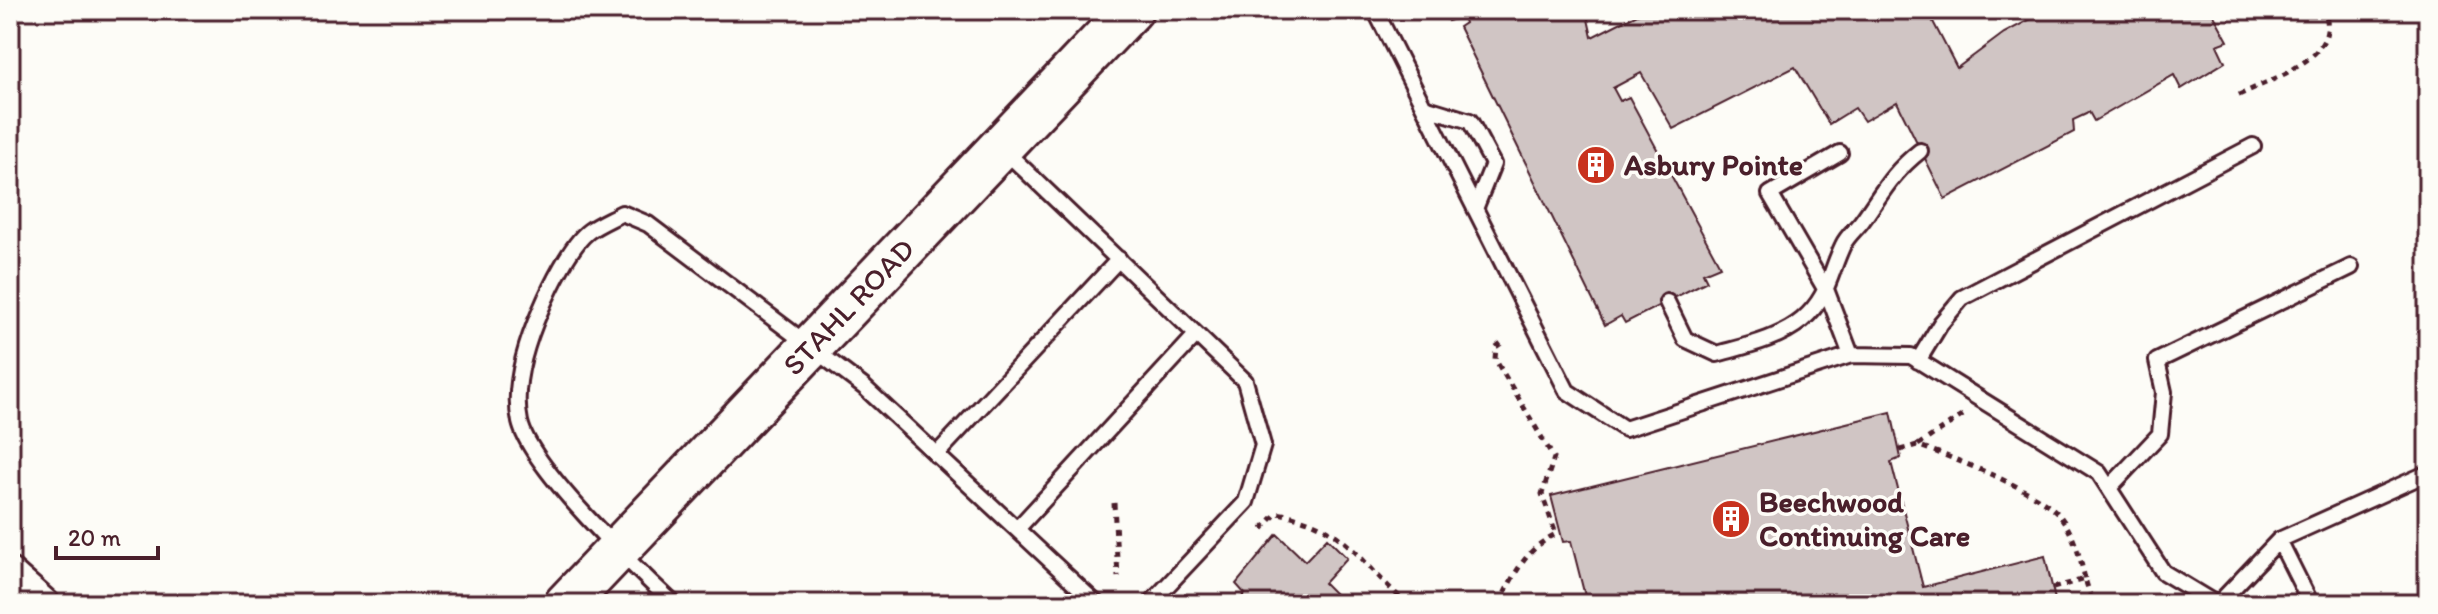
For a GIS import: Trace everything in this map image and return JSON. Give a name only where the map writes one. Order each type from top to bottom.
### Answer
[{"type":"street","name":"STAHL ROAD","points":[[566,604],[1131,10]]},
{"type":"street","points":[[10,573],[45,604]]},
{"type":"lane","points":[[1375,10],[1567,391],[1625,429],[1851,355],[1911,356],[2099,473],[2163,572],[2217,604],[2279,540],[2428,473]]},
{"type":"lane","points":[[1424,107],[1470,121],[1493,164],[1475,209]]},
{"type":"lane","points":[[1918,361],[1941,323],[1962,298],[2253,146]]},
{"type":"lane","points":[[1001,147],[1245,381],[1263,445],[1246,502],[1150,604]]},
{"type":"lane","points":[[1667,302],[1685,339],[1717,354],[1763,341],[1801,320],[1827,292],[1843,244],[1895,171],[1920,151]]},
{"type":"lane","points":[[1840,153],[1770,194],[1827,292],[1851,355]]},
{"type":"lane","points":[[674,604],[617,550],[539,459],[520,423],[519,382],[534,324],[551,286],[586,233],[622,213],[648,224],[864,387],[1097,604]]},
{"type":"lane","points":[[936,455],[1119,259]]},
{"type":"lane","points":[[2109,488],[2160,434],[2164,392],[2157,361],[2351,267]]},
{"type":"lane","points":[[1017,529],[1196,335]]},
{"type":"lane","points":[[2279,540],[2311,604]]},
{"type":"path","points":[[2239,95],[2298,66],[2315,53],[2327,37],[2330,23],[2324,10]]},
{"type":"path","points":[[1499,604],[1522,560],[1539,542],[1556,534],[1542,494],[1554,458],[1495,359],[1496,347],[1505,340]]},
{"type":"path","points":[[1900,450],[1917,445],[1964,414]]},
{"type":"path","points":[[1917,445],[2032,495],[2059,514],[2079,552],[2093,604]]},
{"type":"path","points":[[1114,503],[1118,577]]},
{"type":"path","points":[[1262,529],[1277,513],[1308,518],[1339,536],[1405,603]]},
{"type":"path","points":[[2053,588],[2085,579]]},
{"type":"building","name":"Asbury Pointe","points":[[1443,10],[1586,10],[1592,37],[1645,10],[1927,10],[1957,68],[2004,33],[2048,10],[2211,10],[2228,41],[2217,45],[2225,62],[2181,89],[2174,75],[2094,121],[2089,112],[2073,120],[2074,132],[1945,199],[1897,102],[1864,121],[1855,108],[1829,124],[1795,67],[1673,129],[1641,73],[1613,88],[1620,101],[1629,97],[1720,266],[1703,273],[1707,281],[1625,323],[1621,316],[1605,325],[1459,27],[1465,23],[1463,17],[1448,21]]},
{"type":"building","name":"Beechwood Continuing Care","points":[[1891,412],[1901,458],[1891,462],[1923,587],[2045,556],[2056,604],[1587,604],[1571,541],[1563,542],[1551,496]]},
{"type":"building","points":[[1277,534],[1305,561],[1327,538],[1347,558],[1324,583],[1340,599],[1336,604],[1234,604],[1245,594],[1236,584]]},
{"type":"building","points":[[1031,593],[1042,604],[1020,604]]},
{"type":"place","name":"Asbury Pointe","points":[[1596,165]]},
{"type":"place","name":"Beechwood Continuing Care","points":[[1731,519]]}]
